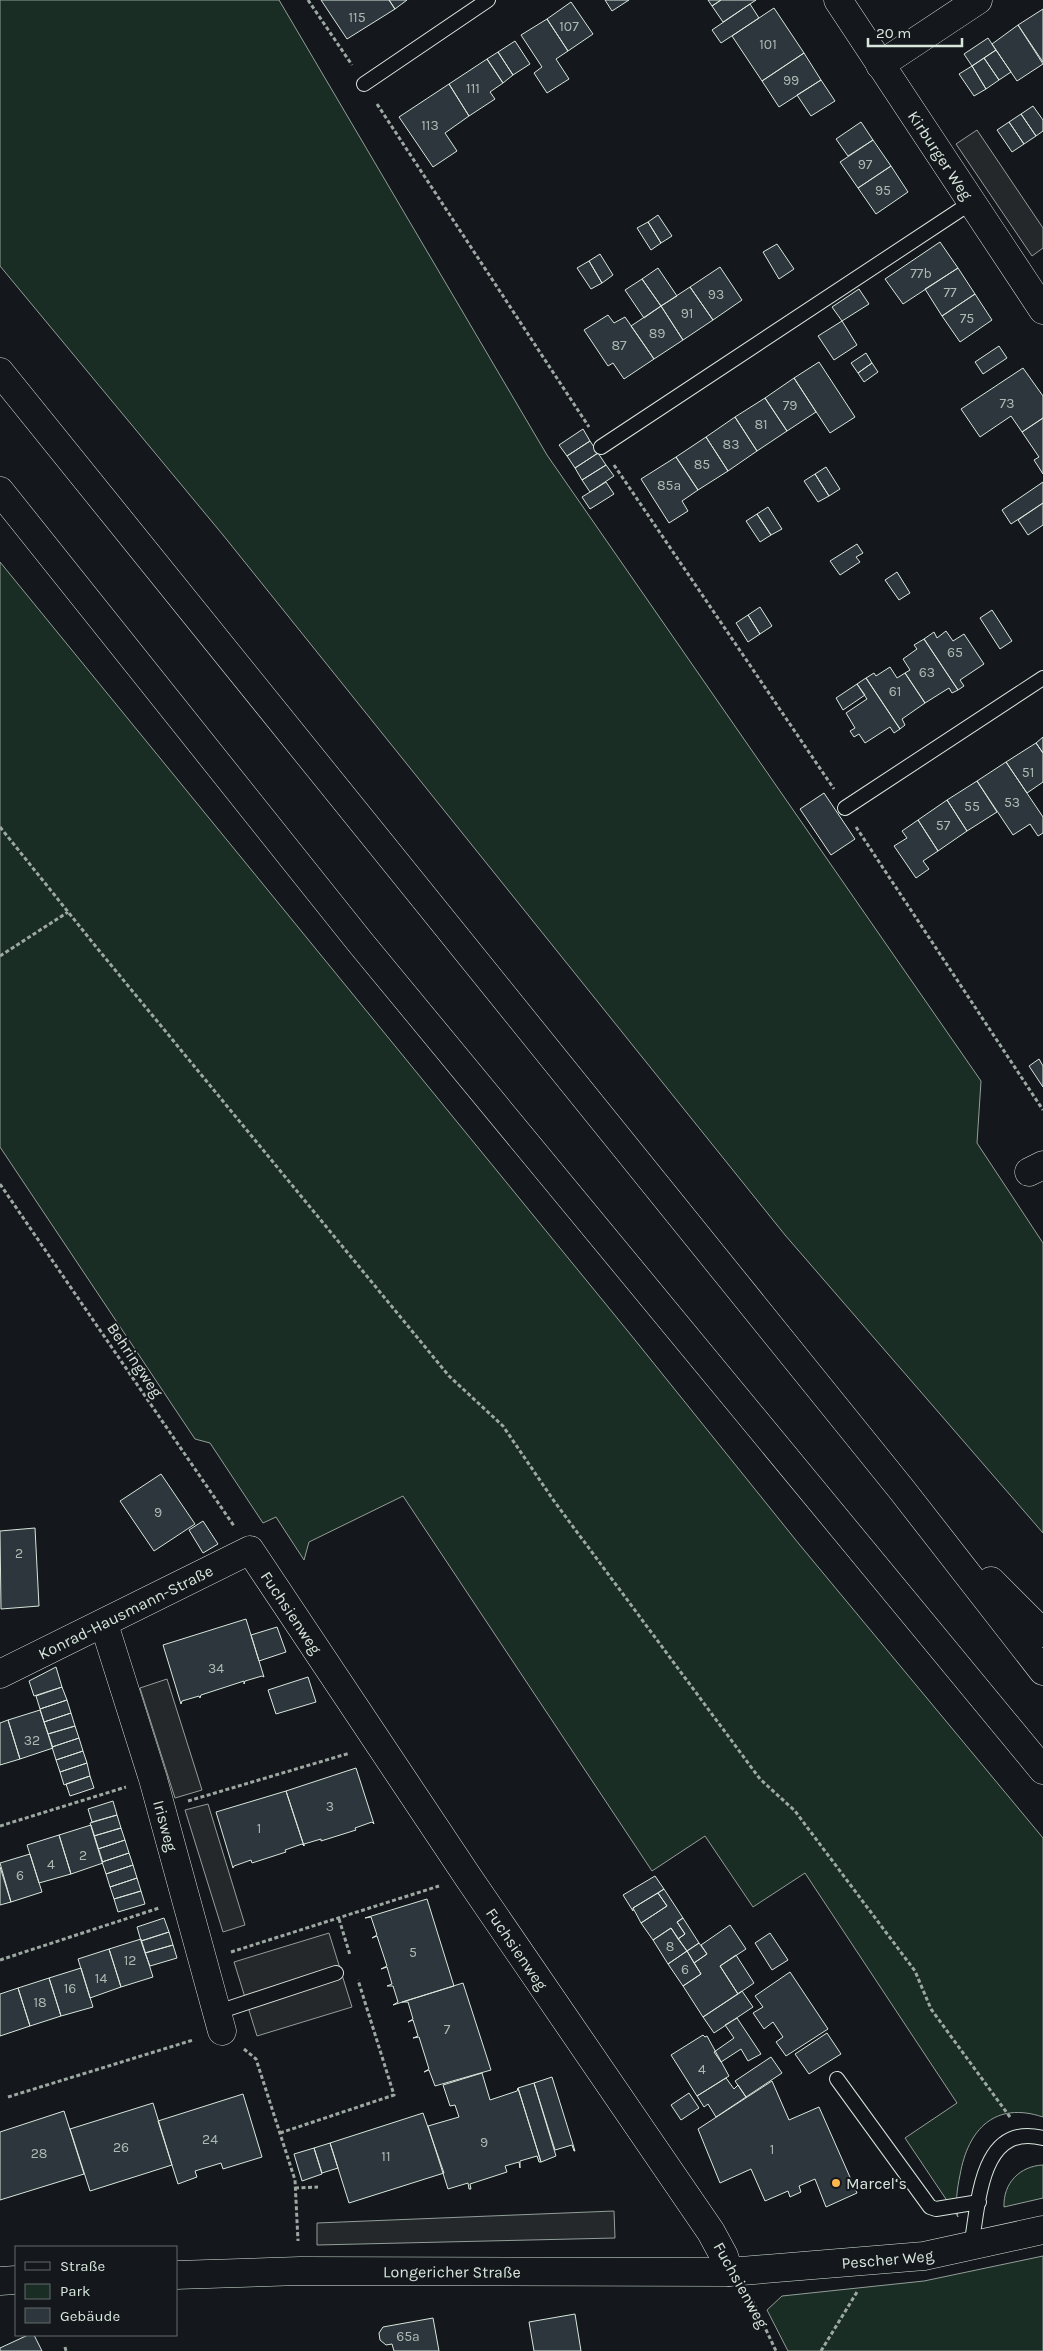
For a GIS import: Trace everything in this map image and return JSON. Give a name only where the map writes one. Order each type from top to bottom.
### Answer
[{"type":"main road","name":"Kirburger Weg","points":[[838,0],[1043,310]]},
{"type":"main road","points":[[880,64],[978,0]]},
{"type":"main road","points":[[0,372],[902,1490],[1043,1671]]},
{"type":"main road","points":[[0,491],[360,942],[1043,1770]]},
{"type":"main road","points":[[902,1490],[1043,1633]]},
{"type":"main road","name":"Konrad-Hausmann-Straße","points":[[0,1674],[250,1550]]},
{"type":"main road","name":"Fuchsienweg","points":[[250,1550],[468,1877],[711,2232],[724,2256],[729,2272]]},
{"type":"main road","name":"Irisweg","points":[[104,1624],[153,1778],[220,2021]]},
{"type":"main road","name":"Pescher Weg","points":[[729,2272],[924,2256],[1043,2230]]},
{"type":"main road","name":"Longericher Straße","points":[[178,2275],[300,2271],[729,2272]]},
{"type":"main road","points":[[0,2281],[15,2280]]},
{"type":"lane","points":[[364,84],[488,0]]},
{"type":"lane","points":[[601,447],[972,202]]},
{"type":"lane","points":[[845,808],[1043,678]]},
{"type":"lane","points":[[220,2021],[336,1973]]},
{"type":"lane","points":[[837,2079],[930,2206],[936,2209],[979,2202]]},
{"type":"lane","points":[[971,2246],[985,2174],[994,2152],[1006,2141],[1024,2136],[1043,2138]]},
{"type":"path","points":[[308,0],[601,447],[824,774],[1043,1110]]},
{"type":"path","points":[[0,827],[449,1376],[503,1426],[554,1501],[760,1779],[796,1811],[915,1971],[931,2009],[1024,2136]]},
{"type":"path","points":[[0,956],[68,912]]},
{"type":"path","name":"Behringweg","points":[[0,1184],[250,1550]]},
{"type":"path","points":[[162,1809],[380,1744]]},
{"type":"path","points":[[0,1826],[153,1778]]},
{"type":"path","points":[[204,1961],[339,1920],[468,1877]]},
{"type":"path","points":[[0,1960],[187,1899]]},
{"type":"path","points":[[339,1920],[351,1957]]},
{"type":"path","points":[[280,2133],[394,2095],[357,1975]]},
{"type":"path","points":[[8,2097],[220,2021],[256,2059],[280,2133],[295,2180],[300,2271]]},
{"type":"path","points":[[295,2188],[318,2187]]},
{"type":"path","points":[[821,2351],[876,2260]]},
{"type":"path","name":"Fuchsienweg","points":[[729,2272],[748,2292],[776,2351]]},
{"type":"green space","points":[[0,0],[279,0],[547,455],[981,1081],[977,1143],[1043,1243],[1043,1533],[785,1235],[223,535],[0,266]]},
{"type":"green space","points":[[0,562],[631,1335],[799,1544],[1043,1838],[1043,2117],[1026,2113],[1011,2113],[998,2116],[986,2123],[977,2132],[964,2159],[960,2175],[957,2196],[958,2217],[905,2138],[957,2103],[805,1873],[753,1907],[705,1836],[652,1871],[403,1496],[309,1542],[304,1560],[276,1517],[263,1523],[210,1443],[195,1439],[0,1147]]},
{"type":"green space","points":[[1043,2165],[1043,2198],[1004,2207],[1006,2190],[1014,2177],[1027,2169]]},
{"type":"green space","points":[[1043,2256],[1043,2351],[788,2351],[767,2310],[782,2296],[924,2281]]},
{"type":"shaded area","points":[[977,130],[1043,228],[1043,248],[1032,256],[956,144]]},
{"type":"shaded area","points":[[167,1679],[202,1790],[175,1798],[140,1688]]},
{"type":"shaded area","points":[[208,1804],[245,1925],[223,1932],[185,1810]]},
{"type":"shaded area","points":[[329,1933],[352,2007],[257,2036],[234,1962]]},
{"type":"shaded area","points":[[614,2211],[615,2238],[317,2245],[317,2223]]},
{"type":"building","points":[[321,0],[389,0],[395,9],[347,39]]},
{"type":"building","points":[[389,0],[407,0],[395,9]]},
{"type":"building","points":[[605,0],[629,0],[612,11]]},
{"type":"building","points":[[708,0],[721,0],[712,6]]},
{"type":"building","points":[[721,0],[756,0],[723,22],[712,6]]},
{"type":"building","points":[[571,2],[593,34],[568,51],[547,19]]},
{"type":"building","points":[[750,4],[759,18],[721,43],[712,30]]},
{"type":"building","points":[[774,8],[804,53],[762,81],[732,36]]},
{"type":"building","points":[[1043,9],[1043,62],[1018,25]]},
{"type":"building","points":[[547,19],[568,51],[556,59],[569,79],[547,93],[534,73],[542,67],[521,35]]},
{"type":"building","points":[[1018,25],[1043,64],[1017,81],[992,44]]},
{"type":"building","points":[[988,38],[996,50],[972,66],[964,54]]},
{"type":"building","points":[[515,41],[530,64],[513,75],[498,52]]},
{"type":"building","points":[[996,50],[1011,72],[999,80],[984,58]]},
{"type":"building","points":[[498,52],[513,75],[503,83],[487,59]]},
{"type":"building","points":[[804,53],[821,80],[779,107],[762,81]]},
{"type":"building","points":[[984,58],[999,80],[986,89],[972,66]]},
{"type":"building","points":[[487,59],[503,83],[490,92],[495,99],[469,116],[449,84]]},
{"type":"building","points":[[972,66],[986,89],[974,96],[959,74]]},
{"type":"building","points":[[821,80],[835,101],[811,116],[797,95]]},
{"type":"building","points":[[449,84],[469,116],[445,133],[457,151],[433,167],[399,117]]},
{"type":"building","points":[[1033,106],[1043,120],[1043,131],[1036,136],[1021,114]]},
{"type":"building","points":[[1021,114],[1036,136],[1024,144],[1009,122]]},
{"type":"building","points":[[861,122],[873,140],[848,156],[836,139]]},
{"type":"building","points":[[1009,122],[1024,144],[1012,152],[997,130]]},
{"type":"building","points":[[873,140],[891,166],[858,188],[840,162]]},
{"type":"building","points":[[891,166],[908,192],[876,214],[858,188]]},
{"type":"building","points":[[658,215],[672,236],[661,243],[648,222]]},
{"type":"building","points":[[648,222],[661,243],[651,250],[637,228]]},
{"type":"building","points":[[940,242],[958,268],[903,304],[885,279]]},
{"type":"building","points":[[777,244],[794,269],[779,279],[763,252]]},
{"type":"building","points":[[600,254],[613,275],[602,283],[589,261]]},
{"type":"building","points":[[589,261],[602,283],[591,289],[577,268]]},
{"type":"building","points":[[720,267],[742,300],[713,320],[690,287]]},
{"type":"building","points":[[658,268],[677,296],[661,306],[642,279]]},
{"type":"building","points":[[958,268],[975,294],[942,316],[925,289]]},
{"type":"building","points":[[642,279],[661,306],[644,318],[625,290]]},
{"type":"building","points":[[690,287],[713,320],[683,340],[661,306]]},
{"type":"building","points":[[859,289],[869,304],[842,321],[832,307]]},
{"type":"building","points":[[975,294],[992,320],[960,342],[942,316]]},
{"type":"building","points":[[661,306],[683,340],[654,359],[631,326]]},
{"type":"building","points":[[608,315],[614,323],[625,317],[654,359],[624,379],[613,363],[608,366],[584,330]]},
{"type":"building","points":[[842,321],[857,345],[834,360],[818,336]]},
{"type":"building","points":[[999,346],[1007,358],[983,374],[975,362]]},
{"type":"building","points":[[866,353],[872,363],[858,373],[851,363]]},
{"type":"building","points":[[819,362],[855,417],[830,433],[794,378]]},
{"type":"building","points":[[872,363],[878,372],[864,382],[858,373]]},
{"type":"building","points":[[1023,368],[1043,396],[1043,418],[1022,432],[1011,416],[980,437],[961,409]]},
{"type":"building","points":[[794,378],[816,412],[787,431],[765,398]]},
{"type":"building","points":[[765,398],[787,431],[757,451],[735,417]]},
{"type":"building","points":[[735,417],[757,451],[728,471],[706,437]]},
{"type":"building","points":[[1043,418],[1043,474],[1034,460],[1039,457],[1022,432]]},
{"type":"building","points":[[583,429],[590,441],[567,456],[559,445]]},
{"type":"building","points":[[706,437],[728,471],[698,490],[676,457]]},
{"type":"building","points":[[590,441],[598,453],[575,468],[567,456]]},
{"type":"building","points":[[598,453],[606,465],[582,480],[575,468]]},
{"type":"building","points":[[676,457],[698,490],[682,501],[688,511],[669,523],[641,479]]},
{"type":"building","points":[[606,465],[614,476],[590,492],[582,480]]},
{"type":"building","points":[[826,467],[840,489],[829,496],[815,474]]},
{"type":"building","points":[[815,474],[829,496],[818,502],[804,481]]},
{"type":"building","points":[[606,482],[614,494],[590,509],[582,497]]},
{"type":"building","points":[[1043,482],[1043,503],[1011,524],[1002,510]]},
{"type":"building","points":[[1043,503],[1043,525],[1028,535],[1018,520]]},
{"type":"building","points":[[768,507],[782,529],[771,535],[757,514]]},
{"type":"building","points":[[757,514],[771,535],[760,542],[746,521]]},
{"type":"building","points":[[857,544],[863,553],[856,557],[860,562],[840,575],[830,561]]},
{"type":"building","points":[[897,572],[910,593],[899,600],[885,580]]},
{"type":"building","points":[[760,607],[772,626],[760,634],[748,615]]},
{"type":"building","points":[[992,610],[1012,641],[1000,649],[980,618]]},
{"type":"building","points":[[748,615],[760,634],[748,642],[736,623]]},
{"type":"building","points":[[946,631],[953,641],[964,634],[984,664],[960,680],[964,686],[958,690],[924,639],[934,632],[937,638]]},
{"type":"building","points":[[924,639],[958,690],[952,693],[949,688],[925,703],[905,673],[910,670],[903,659],[917,649],[914,645]]},
{"type":"building","points":[[890,667],[897,678],[905,673],[925,703],[902,719],[905,725],[900,729],[866,678],[874,673],[876,676]]},
{"type":"building","points":[[866,678],[900,729],[894,733],[890,727],[865,743],[859,734],[854,737],[850,731],[855,728],[846,713],[867,699],[857,684]]},
{"type":"building","points":[[857,684],[865,695],[843,710],[836,698]]},
{"type":"building","points":[[1043,737],[1043,753],[1036,743]]},
{"type":"building","points":[[1036,743],[1043,753],[1043,782],[1027,793],[1006,762]]},
{"type":"building","points":[[1006,762],[1043,817],[1043,833],[1038,836],[1030,824],[1013,835],[977,781]]},
{"type":"building","points":[[977,781],[997,812],[967,831],[947,800]]},
{"type":"building","points":[[824,793],[855,839],[831,855],[800,809]]},
{"type":"building","points":[[947,800],[967,831],[938,851],[918,820]]},
{"type":"building","points":[[918,820],[938,851],[923,861],[929,869],[916,878],[894,846],[907,838],[902,831]]},
{"type":"building","points":[[1039,1059],[1043,1066],[1043,1087],[1029,1066]]},
{"type":"building","points":[[161,1474],[195,1524],[154,1551],[120,1501]]},
{"type":"building","points":[[203,1521],[218,1544],[203,1553],[189,1530]]},
{"type":"building","points":[[35,1528],[39,1606],[1,1609],[0,1531]]},
{"type":"building","points":[[246,1619],[264,1677],[245,1681],[244,1684],[244,1681],[201,1695],[200,1698],[199,1696],[182,1701],[181,1704],[163,1645]]},
{"type":"building","points":[[277,1627],[286,1652],[259,1661],[251,1635]]},
{"type":"building","points":[[56,1667],[62,1687],[34,1696],[29,1681]]},
{"type":"building","points":[[308,1677],[316,1702],[276,1714],[268,1690]]},
{"type":"building","points":[[62,1687],[67,1700],[40,1709],[36,1696]]},
{"type":"building","points":[[67,1700],[71,1713],[44,1722],[40,1709]]},
{"type":"building","points":[[40,1710],[53,1748],[20,1759],[8,1720]]},
{"type":"building","points":[[71,1713],[75,1726],[48,1734],[44,1722]]},
{"type":"building","points":[[8,1720],[20,1759],[0,1765],[0,1723]]},
{"type":"building","points":[[75,1726],[79,1738],[52,1747],[48,1734]]},
{"type":"building","points":[[79,1738],[83,1751],[56,1760],[52,1747]]},
{"type":"building","points":[[83,1751],[87,1763],[60,1772],[56,1760]]},
{"type":"building","points":[[87,1763],[90,1776],[64,1785],[60,1772]]},
{"type":"building","points":[[356,1768],[374,1824],[372,1822],[355,1828],[356,1830],[321,1841],[321,1839],[304,1844],[304,1846],[286,1791]]},
{"type":"building","points":[[90,1776],[94,1788],[70,1796],[66,1784]]},
{"type":"building","points":[[286,1791],[304,1846],[302,1844],[285,1850],[286,1852],[252,1863],[251,1860],[233,1868],[216,1812]]},
{"type":"building","points":[[113,1801],[117,1815],[92,1822],[88,1809]]},
{"type":"building","points":[[117,1815],[121,1828],[94,1836],[90,1823]]},
{"type":"building","points":[[91,1825],[103,1863],[71,1874],[59,1835]]},
{"type":"building","points":[[121,1828],[125,1840],[98,1849],[94,1836]]},
{"type":"building","points":[[59,1835],[71,1874],[39,1883],[27,1845]]},
{"type":"building","points":[[125,1840],[129,1853],[102,1862],[98,1849]]},
{"type":"building","points":[[129,1853],[133,1865],[106,1874],[102,1862]]},
{"type":"building","points":[[30,1854],[42,1892],[11,1902],[0,1863]]},
{"type":"building","points":[[133,1865],[137,1878],[110,1887],[106,1874]]},
{"type":"building","points":[[0,1867],[11,1902],[0,1905]]},
{"type":"building","points":[[655,1876],[664,1889],[633,1908],[633,1911],[623,1895]]},
{"type":"building","points":[[137,1878],[141,1891],[114,1899],[110,1887]]},
{"type":"building","points":[[664,1889],[683,1918],[677,1922],[685,1934],[678,1939],[671,1928],[653,1940],[641,1923],[667,1906],[658,1893]]},
{"type":"building","points":[[141,1891],[145,1904],[118,1912],[114,1899]]},
{"type":"building","points":[[658,1893],[667,1906],[641,1923],[633,1908]]},
{"type":"building","points":[[427,1899],[454,1986],[393,2005],[398,2002],[393,1986],[387,1986],[392,1984],[387,1967],[381,1969],[387,1966],[377,1936],[372,1938],[377,1935],[371,1917],[365,1918]]},
{"type":"building","points":[[164,1918],[169,1932],[141,1941],[137,1927]]},
{"type":"building","points":[[683,1918],[699,1943],[687,1951],[678,1939],[685,1934],[677,1922]]},
{"type":"building","points":[[730,1925],[746,1949],[720,1966],[738,1994],[703,2017],[683,1986],[701,1974],[694,1963],[707,1954],[701,1945]]},
{"type":"building","points":[[671,1928],[687,1951],[668,1964],[653,1940]]},
{"type":"building","points":[[169,1932],[173,1945],[145,1953],[141,1941]]},
{"type":"building","points":[[770,1933],[788,1960],[772,1970],[755,1943]]},
{"type":"building","points":[[141,1939],[153,1977],[121,1987],[109,1949]]},
{"type":"building","points":[[699,1943],[707,1954],[694,1963],[687,1951]]},
{"type":"building","points":[[173,1945],[177,1958],[150,1966],[145,1953]]},
{"type":"building","points":[[109,1949],[121,1987],[90,1998],[78,1959]]},
{"type":"building","points":[[687,1951],[701,1974],[683,1986],[668,1964]]},
{"type":"building","points":[[736,1955],[754,1983],[738,1994],[720,1966]]},
{"type":"building","points":[[81,1968],[93,2007],[61,2016],[49,1978]]},
{"type":"building","points":[[790,1972],[828,2029],[786,2056],[776,2042],[783,2037],[773,2022],[764,2029],[753,2013],[763,2007],[755,1996]]},
{"type":"building","points":[[49,1978],[61,2016],[30,2026],[18,1988]]},
{"type":"building","points":[[463,1983],[491,2070],[435,2086],[429,2070],[424,2072],[429,2069],[419,2037],[413,2038],[418,2036],[413,2020],[408,2022],[413,2019],[408,2002],[402,2002]]},
{"type":"building","points":[[18,1988],[30,2026],[0,2036],[0,1994]]},
{"type":"building","points":[[742,1991],[753,2007],[714,2033],[703,2017]]},
{"type":"building","points":[[737,2018],[761,2054],[748,2061],[741,2049],[721,2062],[714,2052],[734,2038],[725,2025]]},
{"type":"building","points":[[827,2033],[841,2054],[809,2074],[795,2054]]},
{"type":"building","points":[[703,2035],[707,2036],[729,2076],[697,2096],[671,2055]]},
{"type":"building","points":[[771,2057],[782,2073],[746,2097],[735,2081]]},
{"type":"building","points":[[482,2073],[490,2100],[517,2091],[518,2088],[541,2162],[539,2162],[537,2156],[520,2161],[520,2168],[519,2162],[505,2166],[507,2172],[470,2184],[471,2189],[469,2189],[468,2183],[448,2189],[428,2126],[459,2117],[455,2105],[450,2106],[443,2085]]},
{"type":"building","points":[[552,2077],[575,2151],[572,2145],[555,2150],[534,2083]]},
{"type":"building","points":[[726,2078],[734,2089],[738,2085],[746,2097],[716,2117],[708,2104],[704,2107],[697,2096]]},
{"type":"building","points":[[772,2081],[789,2120],[819,2107],[857,2193],[826,2207],[815,2179],[799,2186],[801,2192],[790,2197],[788,2191],[765,2201],[751,2169],[720,2183],[698,2129]]},
{"type":"building","points":[[534,2083],[556,2156],[541,2162],[518,2088]]},
{"type":"building","points":[[689,2093],[699,2108],[681,2120],[671,2105]]},
{"type":"building","points":[[243,2094],[262,2157],[223,2169],[221,2163],[195,2171],[197,2177],[178,2184],[158,2121]]},
{"type":"building","points":[[153,2103],[172,2165],[90,2191],[70,2129]]},
{"type":"building","points":[[64,2111],[84,2174],[0,2200],[0,2132]]},
{"type":"building","points":[[423,2113],[444,2173],[349,2203],[330,2143]]},
{"type":"building","points":[[330,2143],[338,2168],[322,2173],[314,2148]]},
{"type":"building","points":[[314,2148],[322,2174],[302,2181],[294,2154]]},
{"type":"building","points":[[575,2314],[581,2351],[534,2351],[529,2322]]},
{"type":"building","points":[[433,2318],[439,2351],[394,2351],[392,2344],[386,2345],[380,2340],[379,2333],[383,2327]]},
{"type":"building","points":[[26,2336],[34,2336],[42,2351],[0,2351],[0,2348]]},
{"type":"place","name":"Marcel‘s","points":[[836,2183]]}]
